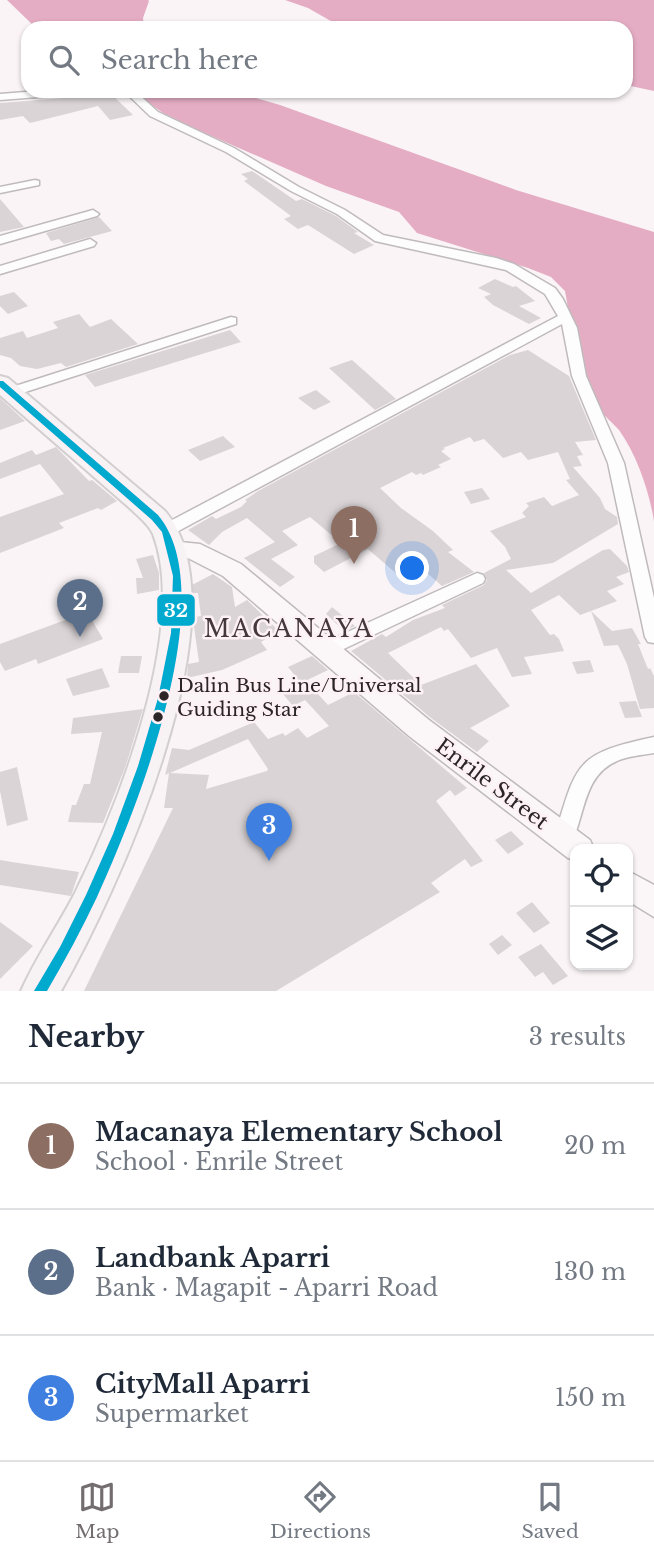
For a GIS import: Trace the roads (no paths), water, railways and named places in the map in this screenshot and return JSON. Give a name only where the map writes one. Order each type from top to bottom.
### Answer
[{"type":"main road","points":[[5,388],[140,504],[168,540],[176,569],[178,602],[174,647],[165,697],[112,850],[83,918],[41,990]]},
{"type":"street","points":[[0,97],[21,95]]},
{"type":"street","points":[[137,98],[154,114],[230,150],[295,189],[341,212],[379,237],[421,248],[470,255],[510,267],[550,291],[557,299],[568,323],[579,376],[617,463],[654,637]]},
{"type":"street","points":[[0,190],[34,183]]},
{"type":"street","points":[[0,240],[93,214]]},
{"type":"street","points":[[0,270],[90,243]]},
{"type":"street","points":[[5,388],[231,321]]},
{"type":"street","points":[[168,540],[536,334],[568,323]]},
{"type":"street","name":"Enrile Street","points":[[168,540],[232,570],[419,728],[571,844]]},
{"type":"street","points":[[324,650],[477,579]]},
{"type":"street","points":[[571,844],[582,786],[592,767],[616,753],[654,745]]},
{"type":"street","points":[[633,888],[654,903]]},
{"type":"place","name":"Macanaya Elementary School","points":[[354,564]]},
{"type":"place","name":"Landbank Aparri","points":[[80,637]]},
{"type":"place","name":"Dalin Bus Line/Universal Guiding Star","points":[[164,696]]},
{"type":"place","name":"CityMall Aparri","points":[[269,861]]},
{"type":"district","name":"MACANAYA","points":[[289,628]]}]
